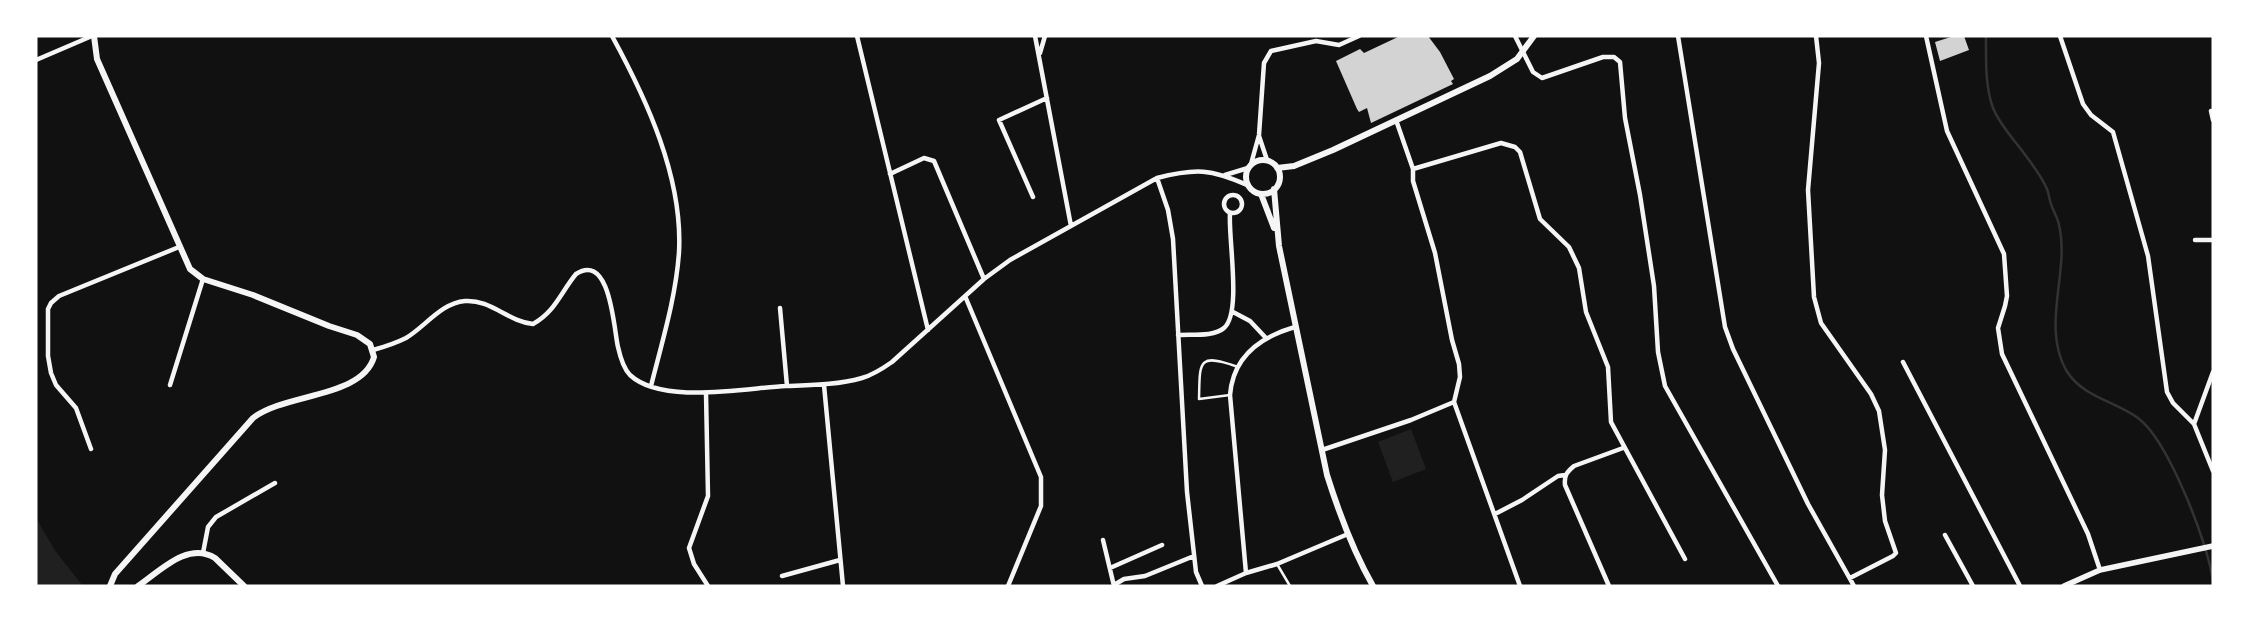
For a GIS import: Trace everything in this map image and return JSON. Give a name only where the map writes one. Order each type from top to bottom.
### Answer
[{"type":"main road","points":[[93,36],[97,59],[190,269],[203,280],[253,295],[329,326],[357,335],[370,344],[374,350],[372,364],[357,381],[268,408],[254,418],[116,574],[110,586]]},
{"type":"main road","points":[[1373,586],[1348,534],[1335,500],[1322,450],[1279,246],[1274,190],[1280,178],[1294,166],[1396,120],[1508,66],[1523,52],[1534,36]]},
{"type":"main road","points":[[1274,190],[1261,194],[1255,192],[1247,184],[1246,173],[1250,166],[1262,159],[1267,160],[1277,168],[1280,178]]},
{"type":"main road","points":[[1277,168],[1294,166]]},
{"type":"main road","points":[[1261,194],[1279,246]]},
{"type":"main road","points":[[138,586],[185,554],[203,553],[215,558],[244,586]]},
{"type":"street","points":[[36,60],[93,36]]},
{"type":"street","points":[[612,36],[636,81],[663,153],[673,184],[679,216],[679,252],[674,288],[651,386]]},
{"type":"street","points":[[857,36],[928,330]]},
{"type":"street","points":[[1035,36],[1071,226]]},
{"type":"street","points":[[1039,54],[1045,36]]},
{"type":"street","points":[[1225,175],[1250,166],[1259,135],[1264,63],[1271,51],[1316,40],[1339,45],[1359,36]]},
{"type":"street","points":[[1515,36],[1533,72],[1542,78],[1603,57],[1614,57],[1620,62],[1625,118],[1640,195],[1654,286],[1658,352],[1664,386],[1778,586]]},
{"type":"street","points":[[1678,36],[1725,327],[1733,350],[1808,504],[1854,586]]},
{"type":"street","points":[[1816,36],[1818,63],[1808,190],[1814,297],[1821,323],[1866,387],[1879,411],[1885,450],[1883,504],[1885,521],[1896,553],[1850,578]]},
{"type":"street","points":[[1926,36],[1947,131],[2004,254],[2006,296],[1998,328],[2002,354],[2088,534],[2100,570]]},
{"type":"street","points":[[2060,36],[2083,104],[2091,115],[2114,132],[2148,256],[2167,392],[2173,403],[2194,424],[2213,471]]},
{"type":"street","points":[[1033,197],[999,120],[1047,98]]},
{"type":"street","points":[[2211,111],[2213,120]]},
{"type":"street","points":[[1396,120],[1413,169],[1414,181],[1435,253],[1452,340],[1459,364],[1460,377],[1454,402],[1520,586]]},
{"type":"street","points":[[1259,135],[1267,160]]},
{"type":"street","points":[[1413,169],[1501,143],[1515,147],[1520,152],[1540,219],[1569,247],[1579,268],[1586,312],[1608,367],[1609,414],[1623,448],[1685,559]]},
{"type":"street","points":[[890,174],[924,158],[934,162],[984,279]]},
{"type":"street","points":[[374,350],[406,338],[440,312],[465,301],[490,306],[516,320],[534,324],[545,318],[576,274],[586,271],[596,274],[606,286],[612,308],[617,346],[623,366],[629,374],[651,386],[676,392],[706,393],[824,384],[861,378],[875,373],[928,330],[984,279],[1010,260],[1157,178],[1181,172],[1203,170],[1225,175],[1247,184]]},
{"type":"street","points":[[1157,178],[1168,210],[1172,232],[1186,492],[1196,572],[1202,586]]},
{"type":"street","points":[[1178,334],[1216,333],[1225,328],[1233,312],[1230,213],[1224,207],[1224,201],[1228,196],[1233,195],[1239,198],[1242,206],[1239,211],[1230,213]]},
{"type":"street","points":[[2195,240],[2213,240]]},
{"type":"street","points":[[91,449],[76,408],[56,385],[51,373],[47,314],[51,303],[59,296],[179,247]]},
{"type":"street","points":[[170,385],[203,280]]},
{"type":"street","points":[[965,296],[1041,477],[1042,506],[1008,586]]},
{"type":"street","points":[[780,308],[787,386]]},
{"type":"street","points":[[1233,312],[1250,321],[1266,338]]},
{"type":"street","points":[[1246,573],[1230,395],[1232,378],[1246,356],[1266,338],[1276,332],[1295,327]]},
{"type":"street","points":[[1902,362],[2020,586]]},
{"type":"street","points":[[2194,424],[2213,372]]},
{"type":"street","points":[[824,384],[843,586]]},
{"type":"street","points":[[706,393],[708,496],[689,548],[694,564],[708,586]]},
{"type":"street","points":[[1322,450],[1411,420],[1454,402]]},
{"type":"street","points":[[1495,514],[1522,500],[1558,476],[1565,475],[1574,466],[1623,448]]},
{"type":"street","points":[[1565,475],[1565,484],[1609,586]]},
{"type":"street","points":[[203,553],[208,527],[216,517],[275,483]]},
{"type":"street","points":[[1217,586],[1246,573],[1277,564],[1348,534]]},
{"type":"street","points":[[1945,535],[1973,586]]},
{"type":"street","points":[[1103,540],[1114,585],[1124,579],[1145,576],[1194,556]]},
{"type":"street","points":[[1110,568],[1162,545]]},
{"type":"street","points":[[2064,586],[2100,570],[2213,546]]},
{"type":"street","points":[[782,576],[840,560]]},
{"type":"lane","points":[[1230,395],[1199,399],[1200,369],[1203,363],[1210,359],[1238,367]]},
{"type":"lane","points":[[1277,564],[1290,586]]},
{"type":"shaded area","points":[[1411,429],[1426,469],[1393,482],[1378,442]]},
{"type":"shaded area","points":[[36,518],[56,552],[83,586],[36,586]]},
{"type":"building","points":[[1400,36],[1428,36],[1440,52],[1454,79],[1451,81],[1453,84],[1371,123],[1367,108],[1359,112],[1357,109],[1336,61],[1360,49],[1364,53]]},
{"type":"building","points":[[1954,36],[1964,36],[1969,50],[1940,61],[1935,42]]},
{"type":"waterway","points":[[1986,36],[1987,82],[1993,108],[2002,124],[2042,179],[2058,222],[2061,261],[2056,335],[2059,353],[2066,370],[2081,387],[2138,418],[2150,430],[2162,447],[2174,469],[2195,519],[2210,564],[2213,581]]}]
